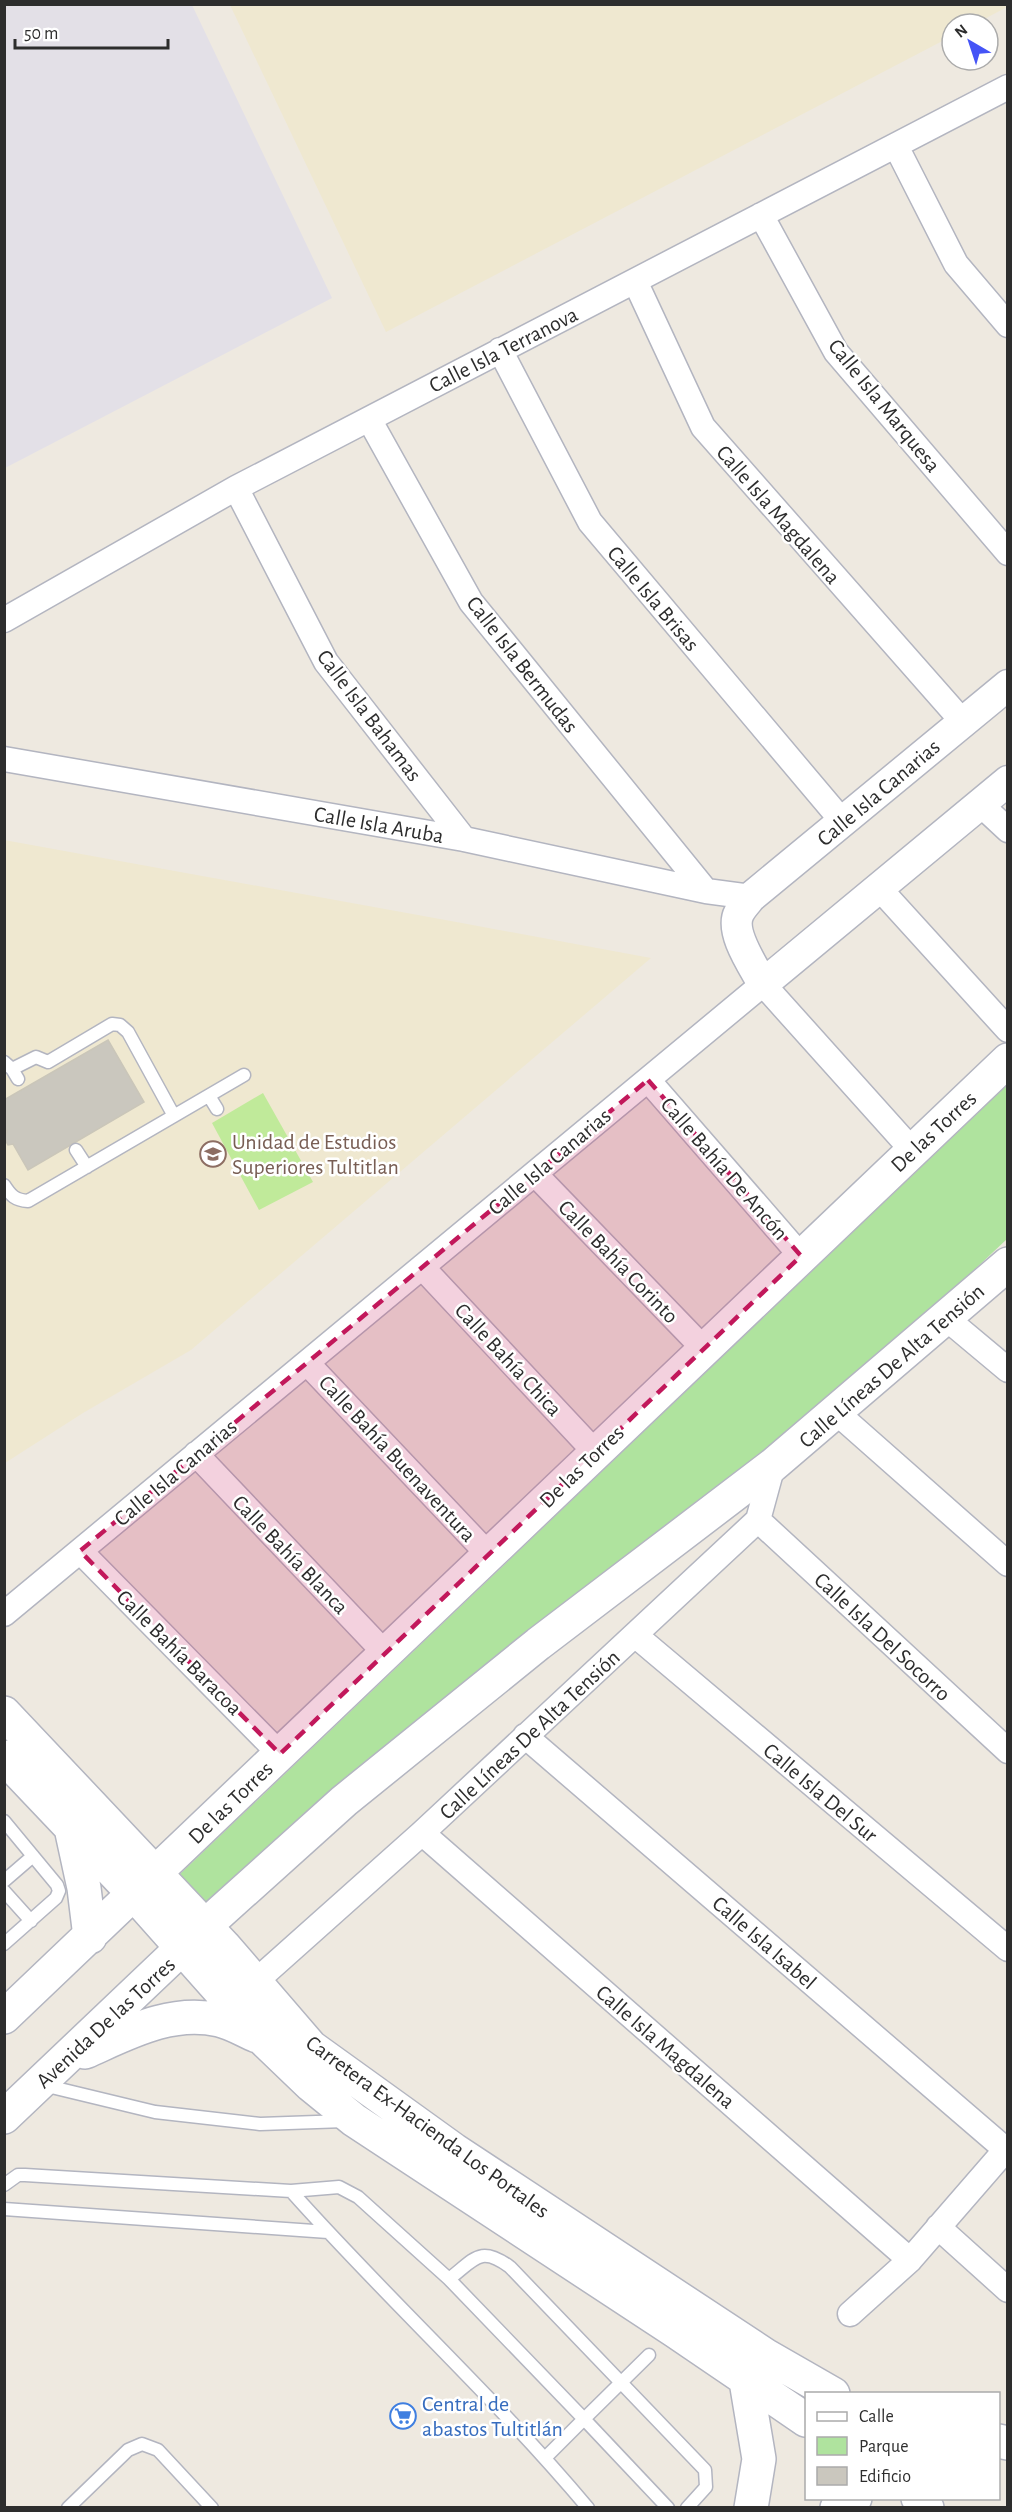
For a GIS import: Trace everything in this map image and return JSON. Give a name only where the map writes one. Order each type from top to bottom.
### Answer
[{"type":"main road","name":"De las Torres","points":[[145,1884],[488,1554],[1008,1060]]},
{"type":"main road","name":"Calle Líneas De Alta Tensión","points":[[194,1937],[353,1794],[538,1644],[773,1465],[1006,1268]]},
{"type":"main road","name":"Carretera Ex-Hacienda Los Portales","points":[[4,1713],[145,1884],[194,1937],[262,2038],[310,2085],[354,2120],[445,2163],[830,2392]]},
{"type":"main road","name":"Carretera Ex-Hacienda Los Portales","points":[[4,1757],[70,1827],[145,1884]]},
{"type":"main road","points":[[70,1827],[82,1877],[90,1936]]},
{"type":"main road","points":[[4,2018],[145,1884]]},
{"type":"main road","name":"Carretera Ex-Hacienda Los Portales","points":[[194,1937],[255,1982],[311,2047],[445,2163],[675,2331],[805,2419]]},
{"type":"main road","name":"Avenida De las Torres","points":[[4,2116],[194,1937]]},
{"type":"main road","points":[[50,2073],[147,2024],[192,2016],[220,2020],[262,2038]]},
{"type":"main road","points":[[752,2508],[759,2459],[746,2380],[765,2355]]},
{"type":"main road","points":[[837,2508],[853,2500]]},
{"type":"street","name":"Calle Isla Terranova","points":[[4,620],[236,488],[1008,87]]},
{"type":"street","points":[[896,146],[956,264],[1008,325]]},
{"type":"street","name":"Calle Isla Marquesa","points":[[761,215],[836,352],[1008,553]]},
{"type":"street","name":"Calle Isla Magdalena","points":[[635,281],[703,428],[963,722]]},
{"type":"street","name":"Calle Isla Brisas","points":[[500,351],[590,522],[843,822]]},
{"type":"street","name":"Calle Isla Bermudas","points":[[369,419],[471,602],[706,891]]},
{"type":"street","name":"Calle Isla Bahamas","points":[[236,488],[326,662],[464,839]]},
{"type":"street","name":"Calle Isla Canarias","points":[[4,1614],[763,984],[740,939],[736,924],[738,914],[751,897],[1008,685]]},
{"type":"street","name":"Calle Isla Aruba","points":[[4,759],[464,839],[706,891],[751,897]]},
{"type":"street","points":[[912,1150],[763,984],[1008,781]]},
{"type":"street","points":[[980,804],[1008,830]]},
{"type":"street","points":[[879,888],[1008,1030]]},
{"type":"street","name":"Calle Bahía De Ancón","points":[[648,1080],[801,1256]]},
{"type":"street","name":"Calle Bahía Corinto","points":[[535,1174],[704,1348]]},
{"type":"street","name":"Calle Bahía Chica","points":[[422,1267],[595,1452]]},
{"type":"street","points":[[947,1318],[1008,1370]]},
{"type":"street","name":"Calle Bahía Buenaventura","points":[[307,1363],[488,1554]]},
{"type":"street","points":[[837,1413],[1008,1564]]},
{"type":"street","name":"Calle Bahía Blanca","points":[[196,1454],[385,1653]]},
{"type":"street","points":[[758,1520],[773,1465]]},
{"type":"street","name":"Calle Líneas De Alta Tensión","points":[[255,1982],[422,1833],[758,1520]]},
{"type":"street","name":"Calle Isla Del Socorro","points":[[758,1520],[1008,1751]]},
{"type":"street","name":"Calle Bahía Baracoa","points":[[80,1551],[280,1754]]},
{"type":"street","name":"Calle Isla Del Sur","points":[[635,1635],[1008,1949]]},
{"type":"street","name":"Calle Isla Isabel","points":[[525,1736],[1006,2148]]},
{"type":"street","name":"Calle Isla Magdalena","points":[[422,1833],[910,2260]]},
{"type":"street","points":[[850,2314],[910,2260],[1006,2148]]},
{"type":"street","points":[[938,2227],[1008,2290]]},
{"type":"lane","points":[[12,1070],[36,1057],[48,1062],[112,1024],[120,1025],[128,1032],[174,1116]]},
{"type":"lane","points":[[4,1185],[10,1195],[18,1200],[28,1201],[244,1075]]},
{"type":"lane","points":[[209,1096],[217,1109]]},
{"type":"lane","points":[[76,1150],[87,1167]]},
{"type":"lane","points":[[4,1821],[59,1891],[56,1898],[4,1944]]},
{"type":"lane","points":[[4,1881],[33,1856]]},
{"type":"lane","points":[[4,1891],[31,1921]]},
{"type":"lane","points":[[50,2073],[155,2112],[248,2123],[354,2120]]},
{"type":"lane","points":[[4,2185],[18,2175],[25,2175],[291,2191],[339,2187],[358,2197],[449,2279],[668,2508]]},
{"type":"lane","points":[[291,2191],[546,2457],[588,2508]]},
{"type":"lane","points":[[4,2209],[328,2232]]},
{"type":"lane","points":[[449,2279],[480,2255],[495,2256],[510,2267],[623,2382],[705,2470],[708,2478],[706,2487],[687,2508]]},
{"type":"lane","points":[[546,2457],[649,2355]]},
{"type":"lane","points":[[68,2508],[128,2450],[142,2444],[158,2450],[212,2508]]},
{"type":"highlighted area","points":[[648,1080],[801,1256],[280,1754],[80,1551]]},
{"type":"shaded area","points":[[5,4],[192,5],[332,298],[5,468]]},
{"type":"shaded area","points":[[1007,4],[1007,7],[998,12],[940,12],[940,42],[386,332],[230,5]]},
{"type":"shaded area","name":"Unidad de Estudios Superiores Tultitlan","points":[[4,840],[651,958],[191,1350],[83,1413],[5,1463]]},
{"type":"green space","points":[[1007,1085],[1007,1239],[887,1352],[688,1513],[363,1763],[208,1907],[180,1874]]},
{"type":"green space","points":[[263,1093],[313,1182],[259,1210],[212,1123]]},
{"type":"building","points":[[108,1040],[144,1102],[28,1170],[13,1144],[8,1145],[4,1138],[7,1131],[4,1127],[4,1100]]},
{"type":"place","name":"Unidad de Estudios Superiores Tultitlan","points":[[213,1154]]},
{"type":"place","name":"Central de abastos Tultitlán","points":[[403,2416]]}]
